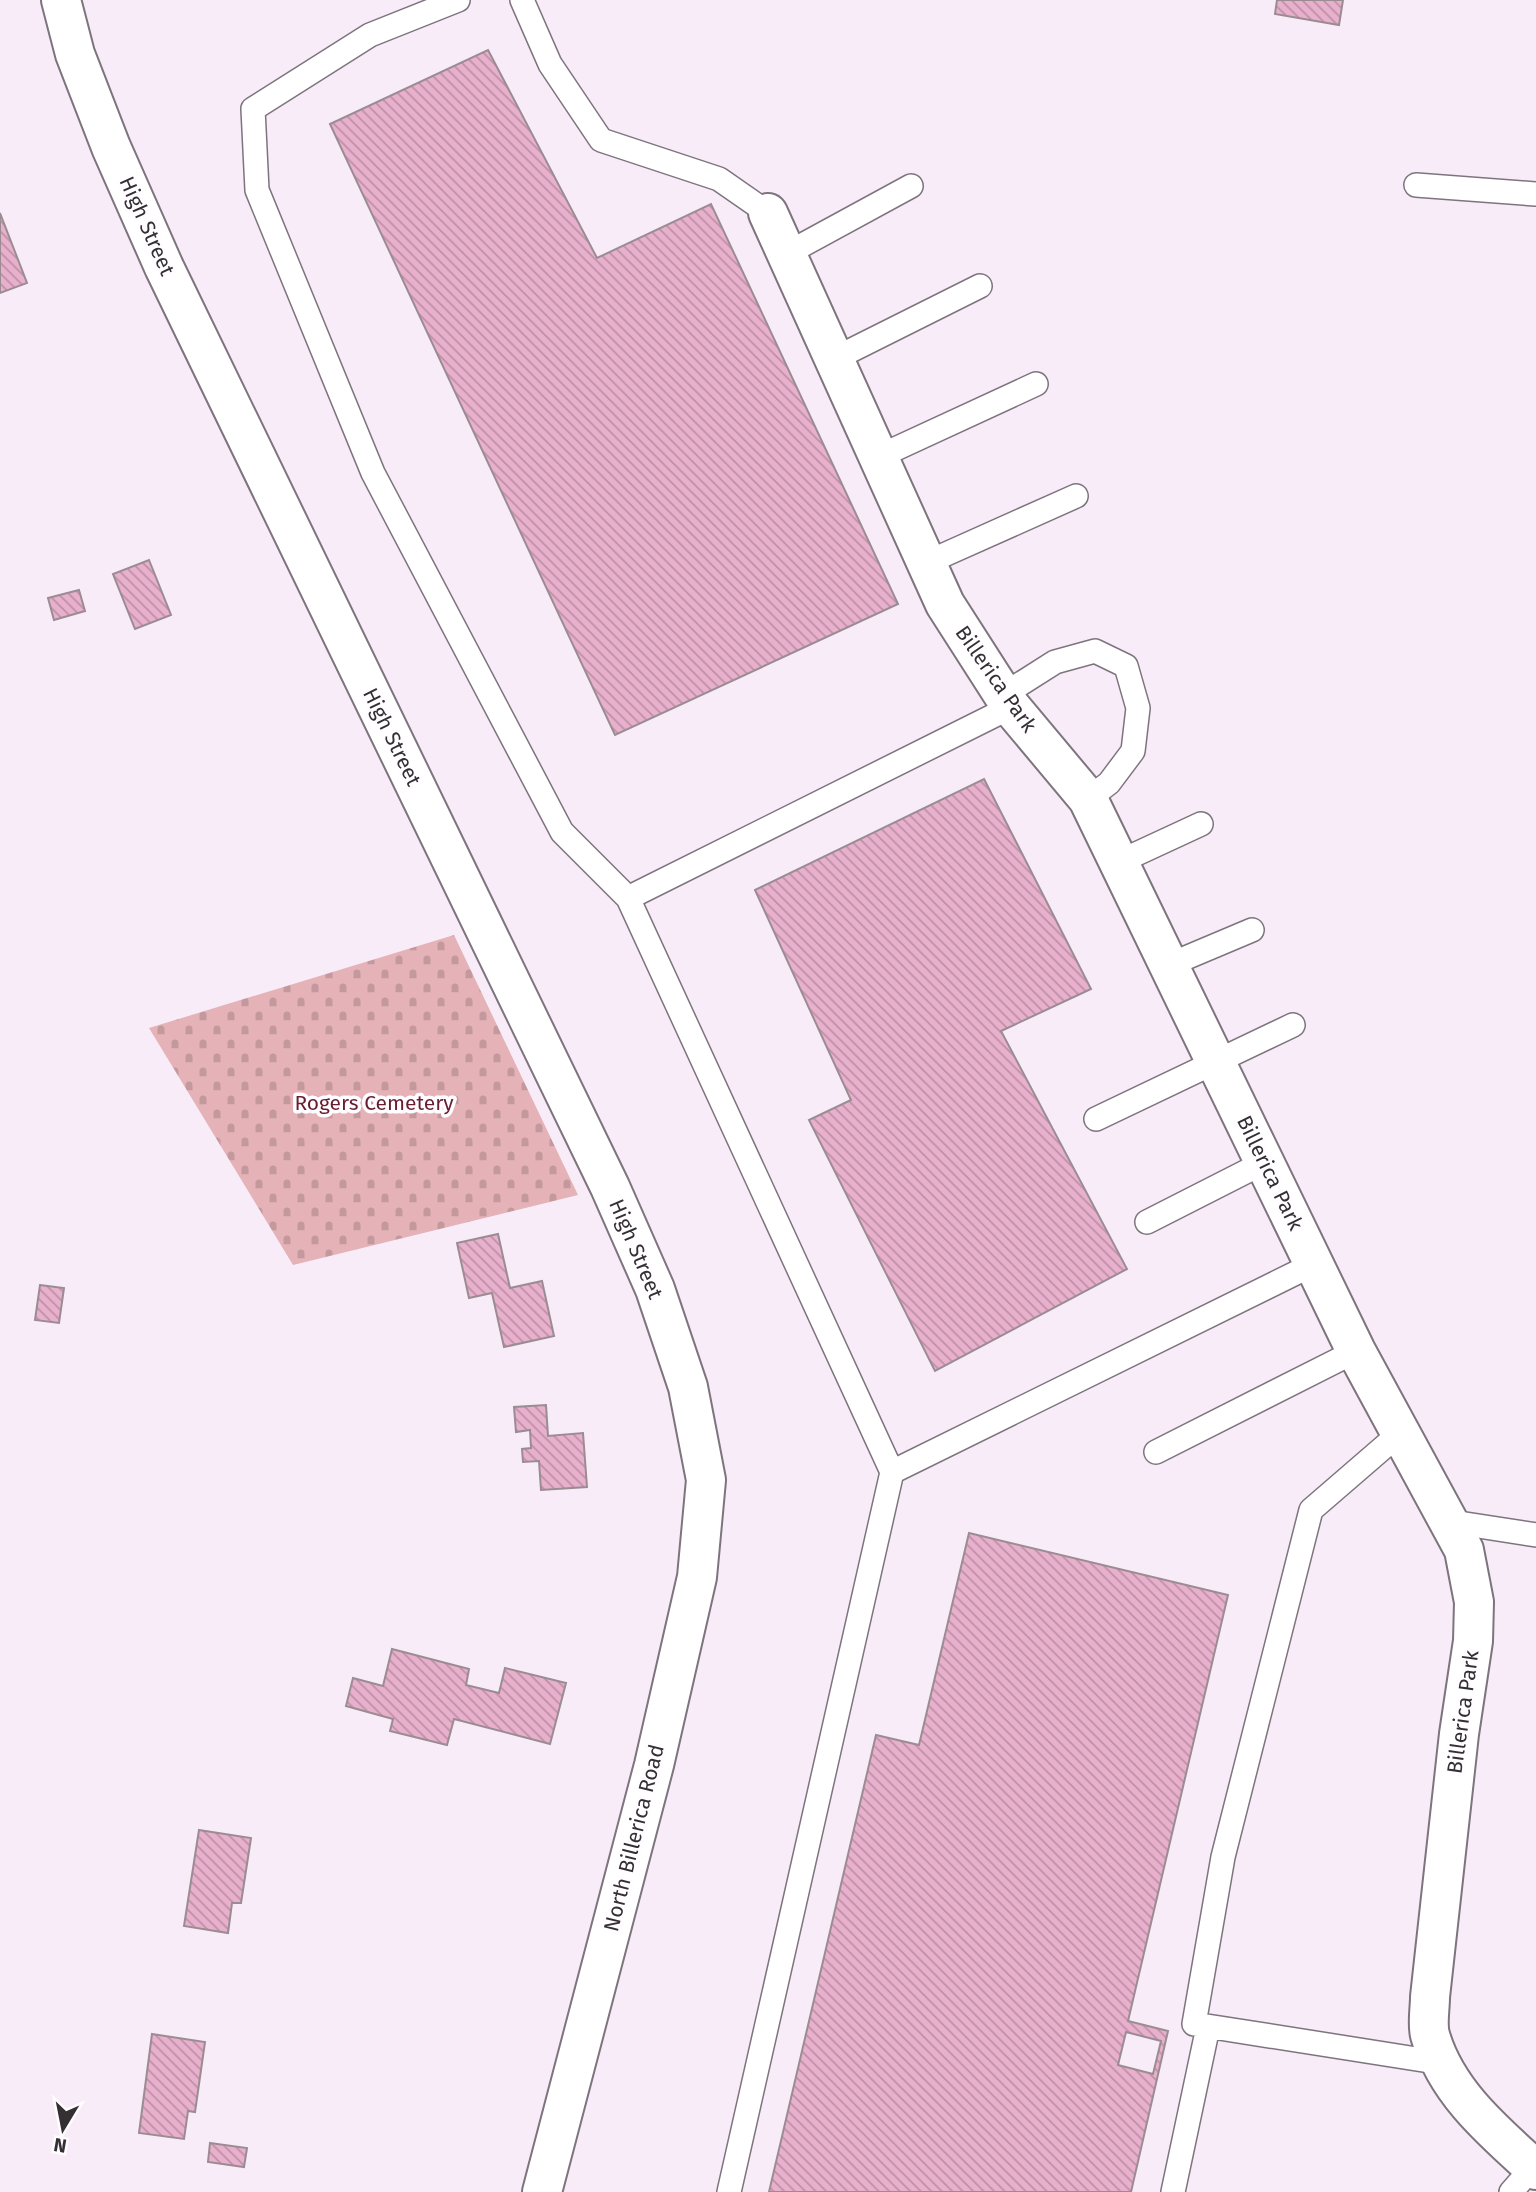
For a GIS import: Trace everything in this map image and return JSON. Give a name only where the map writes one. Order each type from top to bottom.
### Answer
[{"type":"main road","name":"High Street","points":[[61,0],[75,54],[111,147],[164,267],[610,1187],[655,1289],[688,1387],[706,1480]]},
{"type":"main road","name":"Billerica Park","points":[[768,213],[945,604],[1007,701],[1088,799],[1356,1351],[1464,1550],[1474,1602],[1474,1641],[1459,1734],[1430,1997],[1429,2033],[1457,2090],[1494,2132],[1527,2176]]},
{"type":"main road","name":"North Billerica Road","points":[[542,2192],[654,1765],[696,1577],[706,1480]]},
{"type":"lane","points":[[458,0],[370,35],[253,109],[257,190],[380,485],[562,832],[628,898],[891,1472],[729,2192]]},
{"type":"lane","points":[[522,0],[550,64],[601,140],[719,179],[768,213]]},
{"type":"lane","points":[[1416,185],[1536,194]]},
{"type":"lane","points":[[786,254],[911,186]]},
{"type":"lane","points":[[834,359],[980,286]]},
{"type":"lane","points":[[878,457],[1036,384]]},
{"type":"lane","points":[[926,563],[1076,496]]},
{"type":"lane","points":[[628,898],[1007,701],[1055,662],[1095,651],[1126,666],[1138,708],[1133,751],[1109,783],[1088,799]]},
{"type":"lane","points":[[1119,862],[1201,824]]},
{"type":"lane","points":[[1170,965],[1252,930]]},
{"type":"lane","points":[[1096,1119],[1293,1025]]},
{"type":"lane","points":[[1147,1223],[1265,1163]]},
{"type":"lane","points":[[891,1472],[1314,1264]]},
{"type":"lane","points":[[1156,1452],[1356,1351]]},
{"type":"lane","points":[[1399,1434],[1311,1510],[1223,1857],[1194,2024],[1442,2063]]},
{"type":"lane","points":[[1446,1521],[1536,1535]]},
{"type":"lane","points":[[1173,2192],[1208,2027]]},
{"type":"green space","name":"Rogers Cemetery","points":[[454,935],[578,1195],[293,1265],[149,1028]]},
{"type":"building","points":[[1277,0],[1343,0],[1339,25],[1275,14]]},
{"type":"building","points":[[488,50],[597,258],[711,204],[898,604],[615,735],[330,124]]},
{"type":"building","points":[[0,213],[27,283],[0,293]]},
{"type":"building","points":[[149,560],[171,615],[135,629],[113,574]]},
{"type":"building","points":[[79,590],[85,611],[54,620],[48,598]]},
{"type":"building","points":[[984,779],[1091,989],[1001,1031],[1127,1269],[935,1371],[809,1120],[851,1100],[755,890]]},
{"type":"building","points":[[498,1234],[510,1288],[542,1281],[554,1336],[504,1347],[492,1293],[469,1298],[457,1243]]},
{"type":"building","points":[[40,1285],[64,1288],[59,1323],[35,1320]]},
{"type":"building","points":[[546,1405],[548,1436],[583,1433],[587,1487],[541,1490],[539,1461],[523,1462],[522,1449],[531,1448],[530,1430],[516,1432],[514,1407]]},
{"type":"building","points":[[969,1533],[1228,1595],[1128,2021],[1168,2031],[1131,2192],[769,2192],[876,1735],[919,1745]],"holes":[[[1126,2032],[1161,2041],[1153,2074],[1118,2065]]]},
{"type":"building","points":[[392,1649],[469,1669],[466,1685],[499,1693],[505,1668],[566,1683],[550,1744],[454,1719],[447,1745],[390,1731],[393,1719],[346,1706],[353,1678],[383,1686]]},
{"type":"building","points":[[199,1830],[251,1838],[241,1903],[232,1903],[228,1933],[184,1926]]},
{"type":"building","points":[[152,2034],[205,2042],[195,2112],[188,2111],[184,2139],[139,2133]]},
{"type":"building","points":[[210,2143],[247,2148],[244,2167],[208,2162]]}]
